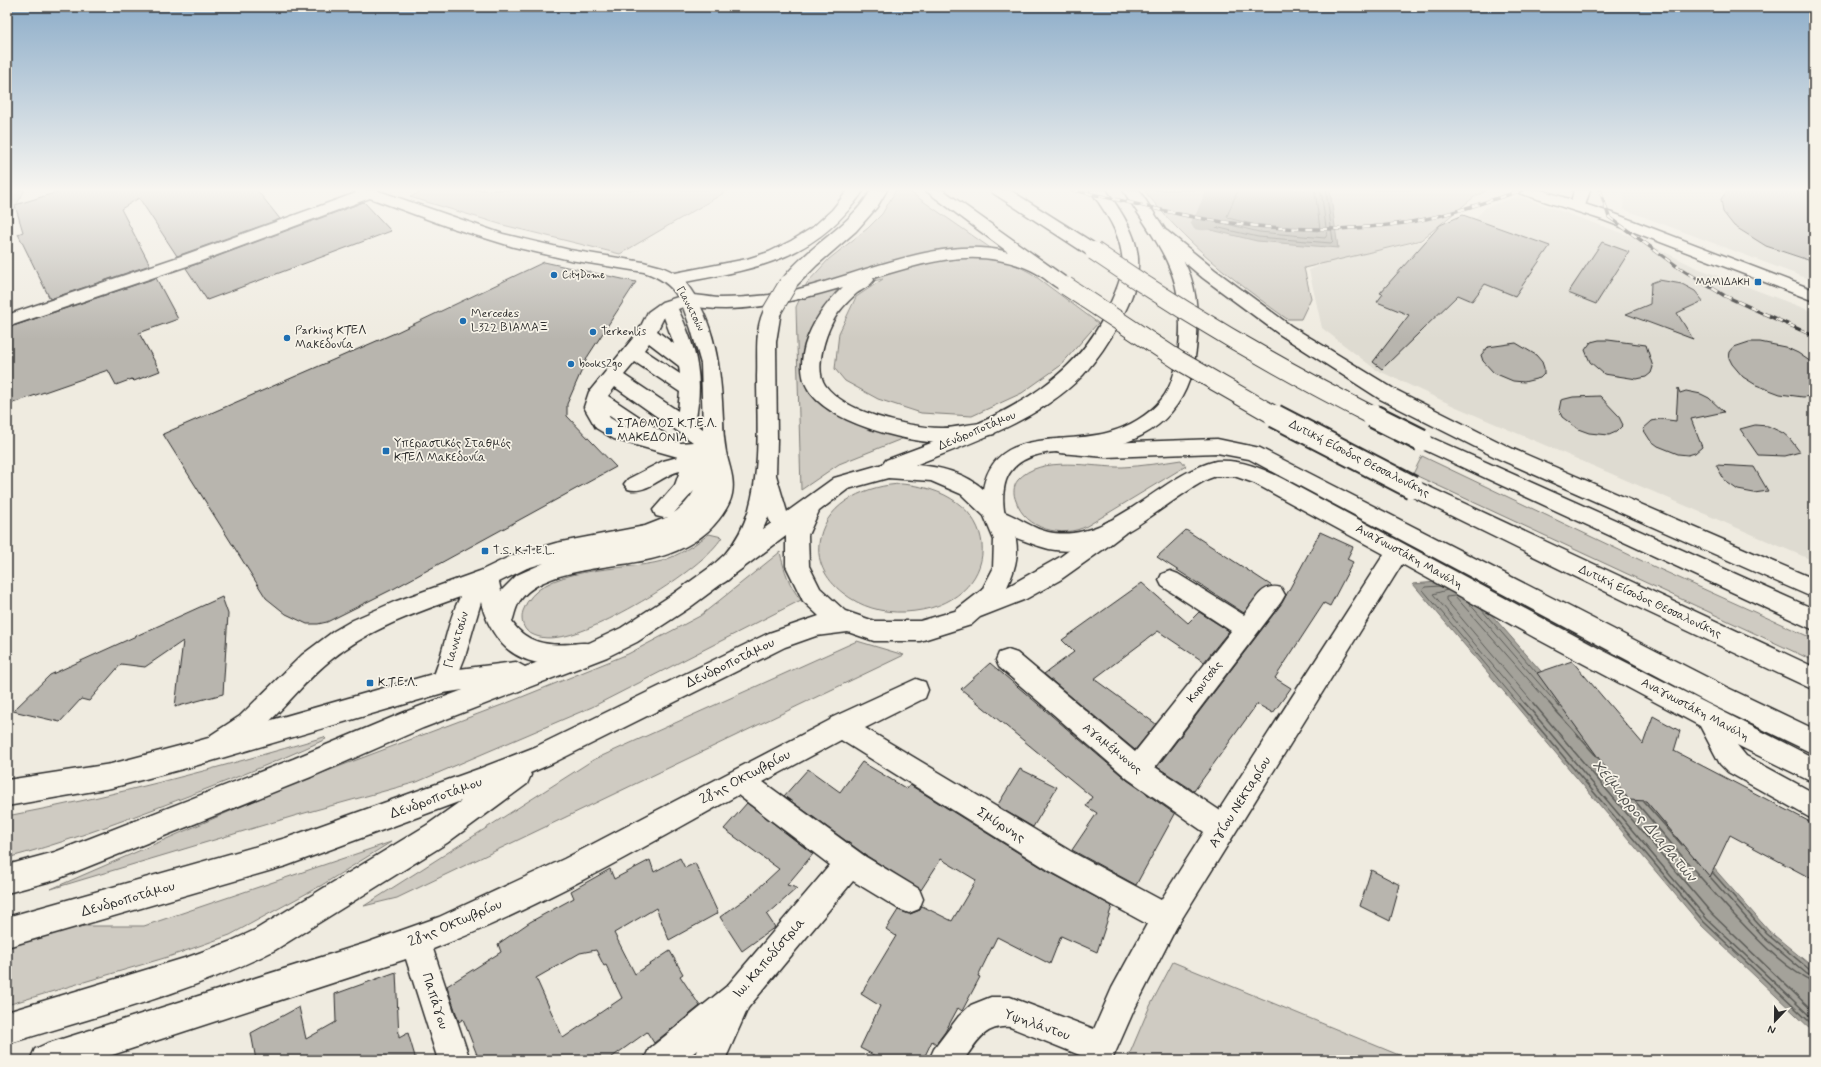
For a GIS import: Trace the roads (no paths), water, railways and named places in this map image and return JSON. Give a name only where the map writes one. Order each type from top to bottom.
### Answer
[{"type":"main road","points":[[7,321],[190,259],[240,240]]},
{"type":"main road","name":"Γιαννιτσών","points":[[500,623],[505,607],[513,592],[528,579],[555,568],[631,555],[662,547],[685,536],[700,526],[716,507],[722,488],[722,474],[715,448],[709,362],[704,338],[688,300],[673,279],[651,269],[551,251],[506,240]]},
{"type":"main road","points":[[673,279],[746,264],[779,255],[806,240]]},
{"type":"main road","points":[[716,576],[733,560],[748,538],[757,514],[766,474],[767,344],[769,320],[772,311],[781,294],[794,277],[835,240]]},
{"type":"main road","name":"Δυτική Είσοδος Θεσσαλονίκης","points":[[1001,240],[1041,269],[1136,333],[1216,382],[1308,434],[1412,487],[1641,598],[1814,679]]},
{"type":"main road","points":[[1077,240],[1159,296],[1235,342],[1322,390],[1422,440],[1814,620]]},
{"type":"main road","name":"Δενδροποτάμου","points":[[7,879],[55,866],[302,768],[414,720],[598,650],[653,620],[716,576],[829,491],[844,482],[879,471],[987,429],[1033,405],[1060,385],[1093,351],[1111,323],[1121,300],[1131,266],[1130,251],[1126,240]]},
{"type":"main road","points":[[996,516],[992,498],[996,476],[1004,465],[1016,455],[1027,451],[1105,441],[1124,435],[1160,412],[1168,405],[1177,390],[1184,369],[1187,346],[1186,295],[1177,266],[1164,240]]},
{"type":"main road","points":[[1168,240],[1209,274],[1285,330],[1387,394],[1506,454],[1814,589]]},
{"type":"main road","points":[[1667,240],[1814,296]]},
{"type":"main road","points":[[715,448],[681,450],[671,448],[596,397],[647,333],[654,316],[668,306],[688,300],[727,305],[772,301],[887,268],[929,258],[983,253],[1022,261],[1041,269]]},
{"type":"main road","points":[[887,268],[849,292],[836,304],[825,319],[815,343],[812,358],[812,376],[817,388],[830,401],[854,413],[907,430],[933,435],[947,435],[964,434],[987,429]]},
{"type":"main road","points":[[668,306],[681,334],[689,364],[691,390],[686,418]]},
{"type":"main road","points":[[647,333],[689,364]]},
{"type":"main road","points":[[633,352],[691,390]]},
{"type":"main road","points":[[616,372],[686,418],[715,448]]},
{"type":"main road","points":[[1060,446],[1105,450],[1217,446],[1253,453],[1273,462],[1717,695],[1814,742]]},
{"type":"main road","points":[[635,484],[670,466],[694,460],[715,448]]},
{"type":"main road","name":"Γιαννιτσών","points":[[414,720],[431,702],[443,682],[453,657],[459,627],[466,610],[474,593],[486,578],[512,566],[540,556],[639,536],[658,530],[675,522],[690,512],[704,491],[710,476],[715,448]]},
{"type":"main road","points":[[664,510],[684,489],[694,460]]},
{"type":"main road","name":"Αναγνωστάκη Μανόλη","points":[[996,516],[1027,534],[1061,543],[1079,542],[1117,528],[1193,478],[1208,470],[1226,468],[1243,471],[1262,478],[1398,550],[1460,585],[1814,771]]},
{"type":"main road","name":"Δενδροποτάμου","points":[[816,502],[801,523],[796,538],[795,549],[798,571],[808,591],[825,609],[848,622],[882,632],[909,633],[944,626],[973,610],[993,590],[1004,566],[1007,554],[1006,542],[996,516],[974,492],[946,476],[913,470],[879,471]]},
{"type":"main road","points":[[766,474],[776,512],[795,549]]},
{"type":"main road","points":[[973,610],[1011,596],[1051,575],[1088,551],[1117,528]]},
{"type":"main road","name":"Αγίου Νεκταρίου","points":[[1098,1054],[1123,999],[1166,918],[1398,550]]},
{"type":"main road","points":[[198,753],[225,740],[244,728],[314,659],[353,631],[389,613],[486,578],[500,623],[516,643],[538,654],[561,655],[598,650]]},
{"type":"main road","points":[[1170,580],[1246,628]]},
{"type":"main road","name":"Κορυτσάς","points":[[1137,770],[1272,595]]},
{"type":"main road","name":"Δενδροποτάμου","points":[[7,932],[85,911],[286,852],[473,784],[544,755],[777,640],[815,626],[848,622]]},
{"type":"main road","name":"Αγαμέμνονος","points":[[1008,660],[1087,729],[1137,770],[1223,829]]},
{"type":"main road","points":[[7,794],[112,776],[198,753],[443,682],[551,669]]},
{"type":"main road","name":"28ης Οκτωβρίου","points":[[46,1060],[228,1003],[415,941],[458,923],[534,887],[840,726],[916,690]]},
{"type":"main road","points":[[1708,716],[1726,752],[1737,764],[1814,807]]},
{"type":"main road","name":"Σμύρνης","points":[[840,726],[1060,861],[1166,918]]},
{"type":"main road","points":[[7,1028],[188,972],[235,955],[265,940],[437,834],[544,755]]},
{"type":"main road","points":[[739,780],[851,862],[909,899]]},
{"type":"main road","name":"Ιω. Καποδίστρια","points":[[660,1060],[738,997],[851,862]]},
{"type":"main road","name":"Παπάγου","points":[[415,941],[454,1060]]},
{"type":"main road","points":[[709,1060],[738,997]]},
{"type":"main road","name":"Υψηλάντου","points":[[945,1060],[977,1021],[987,1013],[999,1011],[1010,1012],[1098,1054]]},
{"type":"water","points":[[1252,240],[1337,240],[1338,248]]},
{"type":"water","name":"Χείμαρρος Διαβατών","points":[[1461,580],[1769,931],[1814,968],[1814,1032],[1701,925],[1413,584]]},
{"type":"railway","points":[[1640,240],[1678,267],[1725,296],[1814,336]]},
{"type":"place","name":"CityDome","points":[[554,275]]},
{"type":"place","name":"ΜΑΜΙΔΑΚΗ","points":[[1758,282]]},
{"type":"place","name":"Mercedes L322 ΒΙΑΜΑΞ","points":[[463,321]]},
{"type":"place","name":"Terkenlis","points":[[593,332]]},
{"type":"place","name":"Parking ΚΤΕΛ Μακεδονία","points":[[287,338]]},
{"type":"place","name":"books2go","points":[[571,364]]},
{"type":"place","name":"ΣΤΑΘΜΟΣ Κ.Τ.Ε.Λ. ΜΑΚΕΔΟΝΙΑ","points":[[609,431]]},
{"type":"place","name":"Υπεραστικός Σταθμός ΚΤΕΛ Μακεδονία","points":[[386,451]]},
{"type":"place","name":"T.S. K.T.E.L.","points":[[485,551]]},
{"type":"place","name":"Κ.Τ.Ε.Λ.","points":[[370,683]]}]
